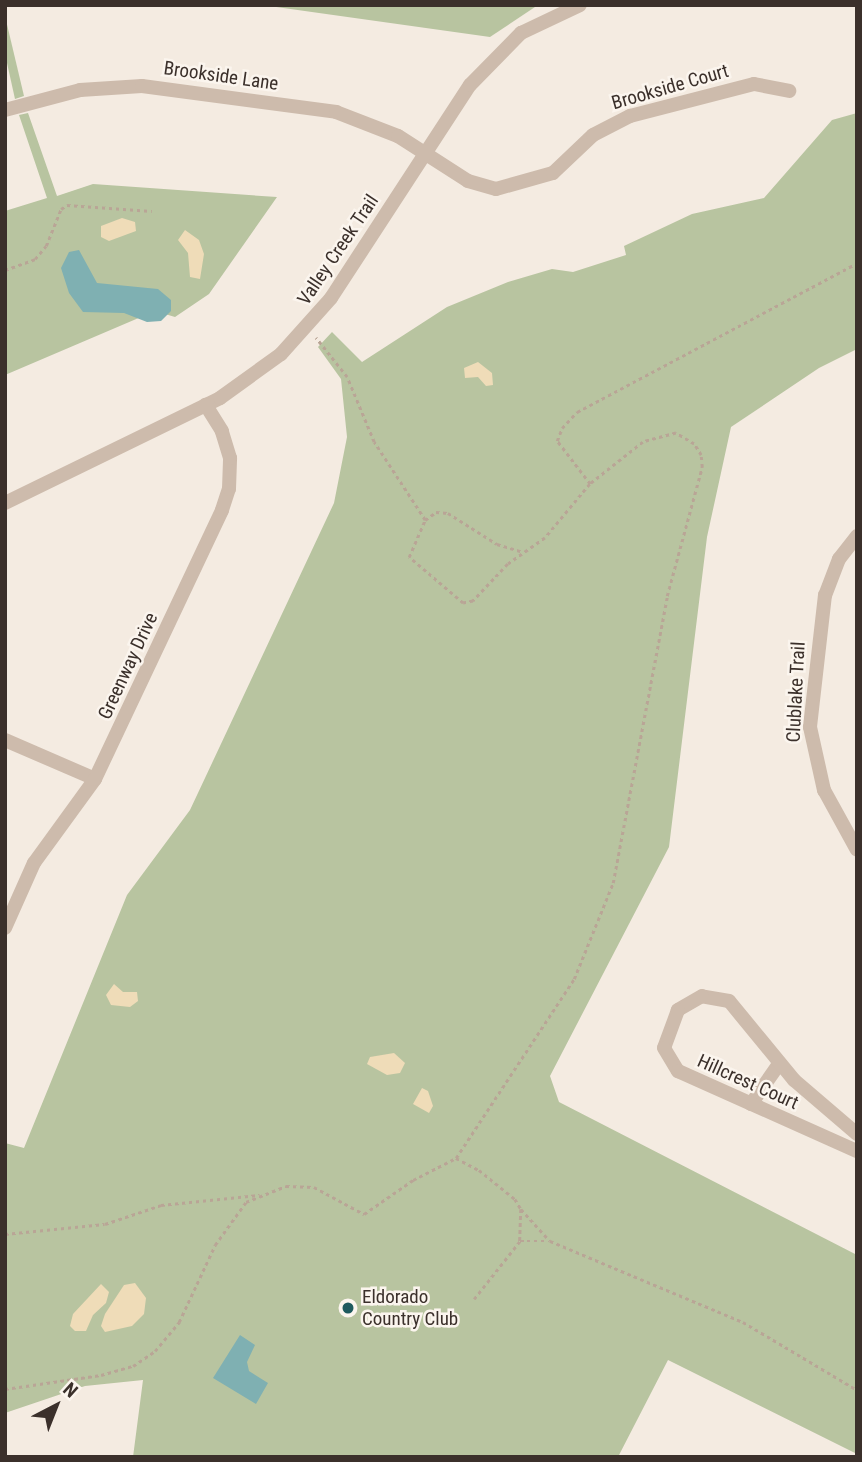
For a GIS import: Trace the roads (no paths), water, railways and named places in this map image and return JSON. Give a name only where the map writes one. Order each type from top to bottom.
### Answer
[{"type":"street","name":"Valley Creek Trail","points":[[5,503],[206,405],[268,365],[304,332],[339,286],[424,152],[496,56],[537,23],[580,5]]},
{"type":"street","name":"Brookside Court","points":[[424,152],[477,186],[506,188],[553,173],[593,135],[630,116],[754,84],[789,91]]},
{"type":"street","name":"Brookside Lane","points":[[5,110],[93,88],[169,88],[336,112],[385,130],[424,152]]},
{"type":"street","name":"Greenway Drive","points":[[5,928],[34,863],[96,779],[226,499],[230,477],[228,448],[206,405]]},
{"type":"street","name":"Clublake Trail","points":[[857,536],[839,559],[825,595],[810,727],[824,790],[857,850]]},
{"type":"street","points":[[5,740],[96,779]]},
{"type":"street","name":"Hillcrest Court","points":[[857,1134],[779,1064],[729,1001],[702,996],[678,1010],[665,1039],[668,1060],[685,1075],[857,1151]]},
{"type":"street","points":[[751,1104],[779,1064]]},
{"type":"water","points":[[79,250],[97,283],[158,289],[171,300],[171,311],[161,321],[147,322],[124,313],[83,312],[69,293],[61,268],[69,252]]},
{"type":"water","points":[[240,1335],[255,1345],[247,1362],[249,1371],[268,1383],[256,1404],[213,1378]]},
{"type":"place","name":"Eldorado Country Club","points":[[348,1308]]}]
